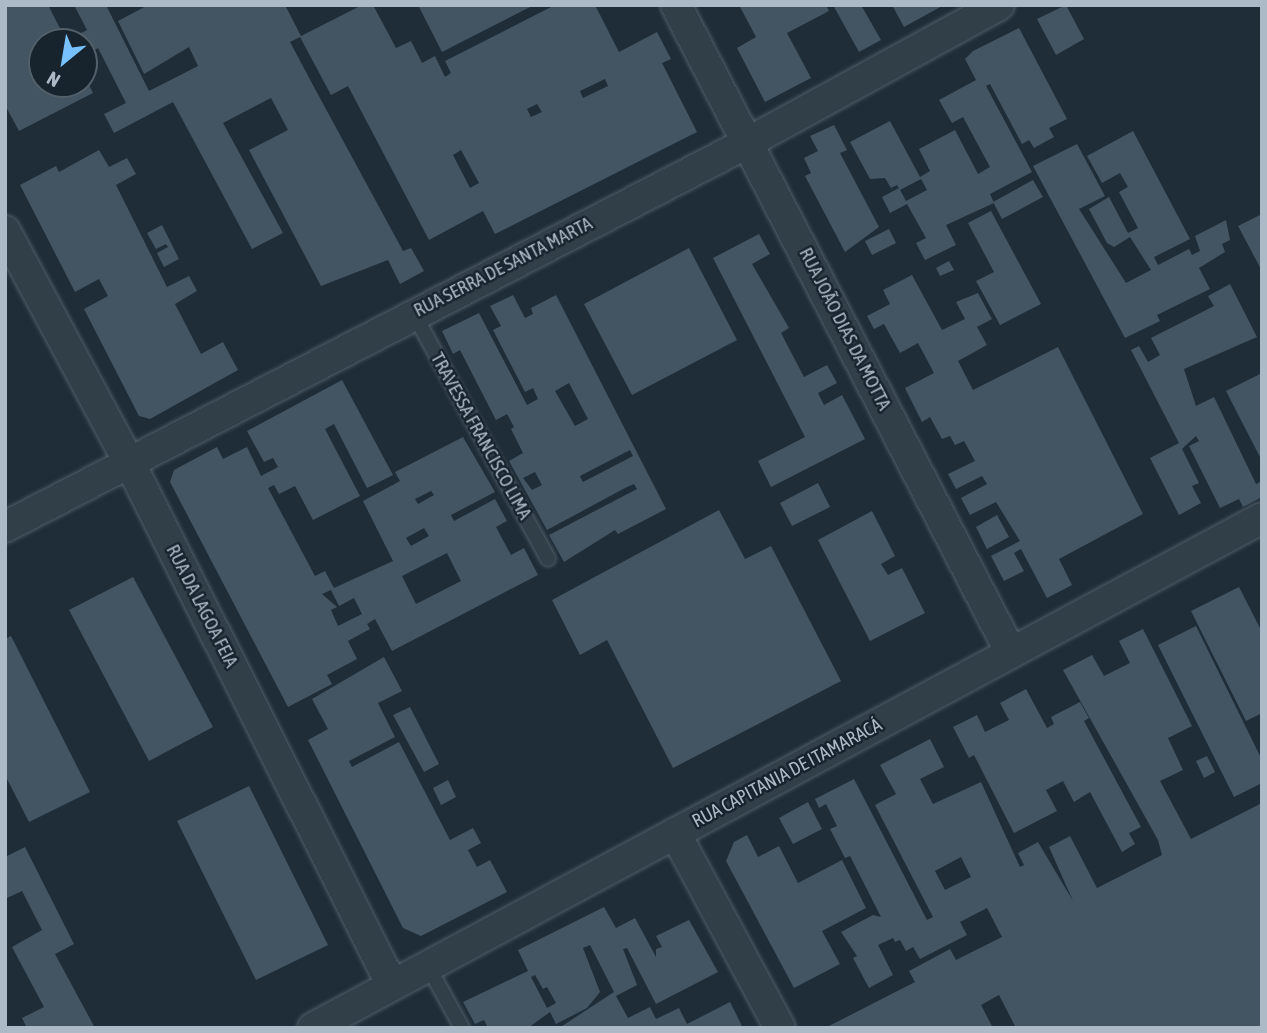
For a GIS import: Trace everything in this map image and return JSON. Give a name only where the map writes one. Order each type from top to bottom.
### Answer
[{"type":"street","name":"RUA JOÃO DIAS DA MOTTA","points":[[676,5],[1011,653]]},
{"type":"street","name":"RUA SERRA DE SANTA MARTA","points":[[5,527],[413,313],[749,142],[999,5]]},
{"type":"street","name":"RUA DA LAGOA FEIA","points":[[5,231],[129,462],[392,985]]},
{"type":"street","name":"RUA CAPITANIA DE ITAMARACÁ","points":[[313,1028],[1262,518]]},
{"type":"street","points":[[675,833],[780,1028]]},
{"type":"lane","name":"TRAVESSA FRANCISCO LIMA","points":[[413,313],[548,559]]},
{"type":"lane","points":[[428,966],[462,1028]]},
{"type":"building","points":[[5,5],[48,5],[60,28],[28,28],[28,98],[83,98],[19,131],[5,105]]},
{"type":"building","points":[[74,5],[106,5],[149,91],[198,66],[189,47],[144,74],[118,21],[148,5],[285,5],[301,36],[362,5],[373,5],[396,48],[411,41],[422,63],[435,56],[445,77],[451,73],[445,61],[555,5],[595,5],[619,52],[657,32],[671,59],[662,63],[697,132],[495,234],[483,211],[429,240],[348,86],[331,95],[300,37],[290,42],[403,251],[411,248],[424,271],[400,284],[388,260],[321,286],[249,150],[288,130],[271,98],[223,123],[283,233],[252,249],[173,102],[114,133],[104,114],[126,103],[98,48],[98,28],[86,28]],"holes":[[[605,79],[608,86],[583,98],[580,91]],[[537,104],[542,112],[531,117],[527,109]],[[461,150],[479,183],[470,188],[453,155]]]},
{"type":"building","points":[[418,5],[534,5],[442,52]]},
{"type":"building","points":[[739,5],[826,5],[829,11],[787,33],[811,78],[765,102],[737,48],[756,37]]},
{"type":"building","points":[[833,5],[861,5],[881,40],[859,52]]},
{"type":"building","points":[[892,5],[944,5],[904,27]]},
{"type":"building","points":[[1066,5],[1084,39],[1056,55],[1037,19]]},
{"type":"building","points":[[1019,28],[1067,119],[1049,128],[1054,137],[1034,148],[1029,140],[1022,144],[990,84],[986,86],[1032,172],[990,194],[994,203],[946,225],[956,245],[925,260],[916,243],[926,238],[907,204],[890,213],[882,197],[899,188],[897,185],[891,188],[885,178],[870,179],[850,142],[890,121],[920,177],[930,171],[919,149],[955,130],[978,174],[990,167],[963,117],[952,123],[939,100],[976,80],[965,59],[973,51]],"holes":[[[921,179],[927,190],[906,201],[900,190]]]},
{"type":"building","points":[[834,125],[847,150],[840,153],[879,227],[845,252],[805,176],[811,173],[804,158],[818,151],[810,136]]},
{"type":"building","points":[[1133,131],[1190,239],[1154,257],[1158,265],[1189,249],[1192,255],[1200,251],[1195,236],[1226,220],[1230,240],[1222,244],[1225,252],[1199,268],[1210,289],[1157,315],[1160,321],[1125,338],[1033,166],[1077,144],[1105,196],[1079,209],[1126,283],[1151,270],[1130,237],[1114,247],[1107,243],[1089,209],[1109,197],[1128,233],[1138,228],[1119,192],[1128,187],[1120,173],[1102,183],[1087,156]]},
{"type":"building","points":[[99,150],[109,167],[127,158],[136,174],[116,185],[167,287],[189,276],[197,291],[175,304],[201,354],[223,342],[238,370],[150,419],[139,416],[84,309],[108,296],[99,279],[75,292],[20,185],[56,166],[59,172]]},
{"type":"building","points":[[1033,180],[1043,197],[1002,219],[993,202]]},
{"type":"building","points":[[991,211],[1041,304],[1000,325],[976,281],[994,272],[968,223]]},
{"type":"building","points":[[1262,214],[1262,271],[1238,226]]},
{"type":"building","points":[[162,225],[179,259],[164,267],[157,253],[168,247],[166,244],[156,249],[147,233]]},
{"type":"building","points":[[889,229],[896,243],[872,255],[865,241]]},
{"type":"building","points":[[759,234],[770,254],[752,264],[789,328],[781,333],[804,377],[827,365],[837,383],[818,393],[824,405],[842,395],[865,439],[771,487],[758,461],[805,437],[713,258]]},
{"type":"building","points":[[689,248],[737,340],[632,395],[584,304]]},
{"type":"building","points":[[949,261],[954,270],[940,276],[936,268]]},
{"type":"building","points":[[912,275],[942,330],[965,319],[956,302],[978,293],[992,319],[977,327],[987,345],[958,361],[973,390],[1058,347],[1143,514],[1059,559],[1072,585],[1047,598],[1021,549],[1014,553],[1024,571],[1004,581],[991,556],[1020,541],[996,502],[970,515],[961,498],[987,484],[982,476],[956,489],[948,474],[975,461],[964,441],[955,445],[950,436],[942,439],[930,417],[922,422],[905,388],[934,373],[918,343],[900,353],[884,324],[874,329],[867,316],[890,304],[883,290]]},
{"type":"building","points":[[1230,284],[1257,337],[1184,369],[1196,406],[1214,397],[1256,484],[1262,481],[1262,497],[1243,507],[1239,499],[1220,508],[1189,446],[1199,441],[1196,436],[1182,449],[1199,483],[1192,486],[1201,503],[1179,515],[1150,458],[1179,443],[1131,350],[1139,346],[1148,362],[1160,355],[1151,338],[1214,306],[1208,296]]},
{"type":"building","points":[[513,295],[525,318],[533,314],[531,308],[556,295],[666,509],[618,534],[615,530],[564,562],[549,535],[637,489],[634,484],[625,488],[547,530],[509,461],[523,453],[511,429],[514,427],[507,414],[496,420],[460,350],[453,354],[442,331],[479,313],[527,405],[538,399],[533,388],[525,392],[493,330],[501,326],[490,306]],"holes":[[[569,383],[588,419],[575,426],[555,391]],[[630,450],[633,456],[583,482],[580,476]],[[535,472],[542,485],[532,490],[523,478]]]},
{"type":"building","points":[[1262,373],[1262,461],[1226,391]]},
{"type":"building","points":[[342,380],[393,475],[367,488],[334,424],[325,429],[360,496],[313,520],[295,486],[279,494],[274,485],[268,488],[315,576],[325,571],[334,588],[393,561],[363,501],[400,481],[395,472],[463,437],[495,492],[451,515],[454,521],[495,499],[507,521],[496,527],[511,555],[524,548],[538,575],[392,651],[375,619],[367,624],[370,629],[348,641],[357,659],[327,675],[332,684],[288,707],[170,482],[174,470],[217,447],[223,459],[247,447],[261,476],[278,467],[273,458],[264,462],[247,431]],"holes":[[[431,491],[434,495],[418,504],[415,499]],[[424,528],[429,536],[411,546],[406,538]],[[447,553],[461,581],[416,604],[402,576]],[[331,590],[339,606],[354,598],[362,614],[338,626],[331,610],[337,607],[322,594]]]},
{"type":"building","points":[[818,483],[830,507],[792,526],[780,503]]},
{"type":"building","points":[[719,510],[745,559],[771,546],[841,681],[673,768],[607,640],[580,655],[552,600]]},
{"type":"building","points":[[872,511],[895,556],[881,564],[888,575],[902,568],[925,613],[870,641],[818,540]]},
{"type":"building","points":[[997,515],[1009,537],[987,549],[976,527]]},
{"type":"building","points":[[133,577],[213,727],[149,761],[69,610]]},
{"type":"building","points":[[1239,587],[1262,632],[1262,713],[1246,721],[1191,611]]},
{"type":"building","points":[[1196,626],[1262,760],[1262,783],[1234,797],[1158,645]]},
{"type":"building","points":[[1143,629],[1192,726],[1168,738],[1183,770],[1160,781],[1191,839],[1262,803],[1262,1028],[1016,1028],[999,995],[981,1005],[993,1028],[825,1028],[915,982],[909,971],[950,949],[956,960],[1002,937],[987,908],[960,922],[967,935],[920,959],[913,947],[906,951],[900,940],[895,942],[893,938],[878,945],[893,975],[869,988],[853,958],[857,956],[841,932],[873,915],[881,917],[850,856],[845,858],[830,829],[837,826],[826,804],[819,808],[815,799],[854,779],[927,920],[933,917],[875,805],[896,794],[880,765],[930,739],[944,767],[920,779],[933,804],[981,782],[1020,867],[1024,865],[1018,853],[1038,842],[1073,901],[1049,847],[1070,836],[1097,888],[1162,855],[1158,840],[1063,670],[1092,655],[1104,676],[1130,663],[1119,641]],"holes":[[[961,857],[971,877],[945,890],[935,871]]]},
{"type":"building","points":[[11,636],[90,792],[29,822],[5,775],[5,639]]},
{"type":"building","points":[[384,657],[402,691],[378,703],[395,737],[349,761],[352,767],[399,742],[450,840],[473,828],[481,843],[468,850],[477,867],[490,860],[507,892],[421,936],[403,928],[308,740],[328,729],[312,699]]},
{"type":"building","points":[[1026,689],[1047,728],[1054,724],[1051,717],[1080,702],[1089,718],[1084,721],[1141,827],[1129,833],[1135,844],[1122,852],[1090,792],[1074,802],[1063,781],[1046,790],[1057,811],[1014,833],[974,755],[969,758],[953,727],[977,715],[985,732],[1009,720],[1000,703]]},
{"type":"building","points":[[410,707],[439,764],[424,772],[393,715]]},
{"type":"building","points":[[1207,756],[1215,772],[1204,778],[1196,761]]},
{"type":"building","points":[[448,780],[456,797],[441,805],[433,788]]},
{"type":"building","points":[[249,786],[328,945],[256,980],[177,821]]},
{"type":"building","points":[[808,802],[822,829],[793,844],[779,818]]},
{"type":"building","points":[[747,835],[758,857],[779,846],[798,883],[842,860],[866,908],[822,931],[840,964],[794,988],[726,861],[734,842]]},
{"type":"building","points":[[25,847],[74,944],[55,954],[95,1028],[27,1028],[22,1018],[44,1007],[12,947],[42,930],[22,891],[5,899],[5,857]]},
{"type":"building","points":[[604,907],[616,928],[635,918],[656,957],[656,949],[662,947],[656,936],[689,920],[718,972],[656,1004],[627,948],[623,949],[637,985],[616,996],[628,1018],[650,1007],[656,1019],[679,1008],[687,1024],[730,1002],[743,1028],[559,1028],[614,992],[590,945],[583,948],[600,992],[587,1008],[556,1024],[550,1012],[528,1028],[488,1028],[484,1020],[475,1024],[463,1002],[528,971],[518,950]],"holes":[[[535,975],[543,989],[547,987],[556,1003],[547,1008],[531,977]]]}]
